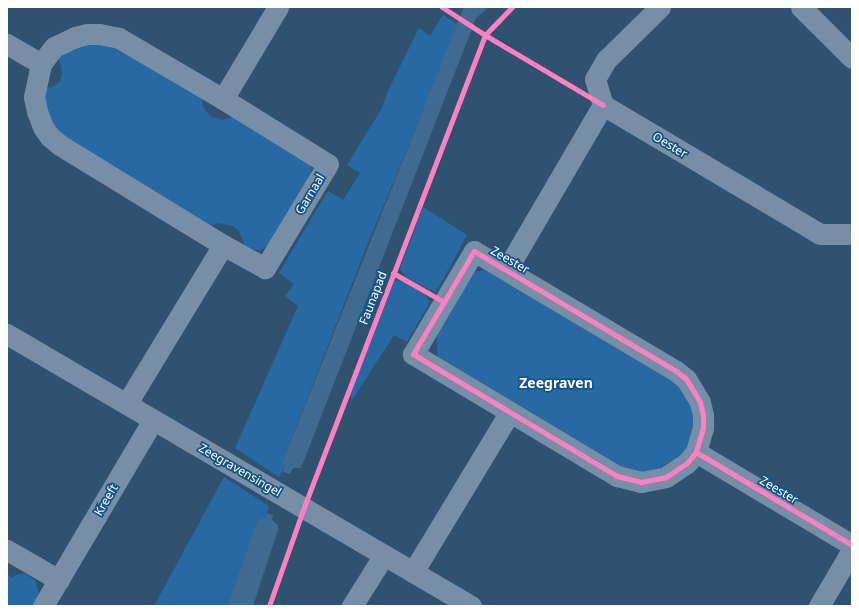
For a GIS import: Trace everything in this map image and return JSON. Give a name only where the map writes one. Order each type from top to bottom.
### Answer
[{"type":"street","points":[[224,100],[278,7]]},
{"type":"street","points":[[603,105],[595,79],[606,60],[660,7]]},
{"type":"street","points":[[801,7],[852,58]]},
{"type":"street","name":"Garnaal","points":[[87,34],[109,35],[119,38],[224,100],[328,164],[265,268],[223,245],[60,145],[50,137],[39,116],[34,97],[41,64],[54,47],[75,37],[87,34]]},
{"type":"street","points":[[7,44],[41,64]]},
{"type":"street","name":"Oester","points":[[603,105],[820,234],[851,232]]},
{"type":"street","name":"Zeester","points":[[507,269],[603,105]]},
{"type":"street","points":[[127,403],[223,245]]},
{"type":"street","name":"Zeester","points":[[474,251],[507,269],[676,371],[686,379],[697,396],[703,415],[703,428],[696,452],[687,463],[666,477],[654,481],[629,480],[617,476],[510,412],[414,354],[474,251]]},
{"type":"street","name":"Zeegravensingel","points":[[7,334],[471,606]]},
{"type":"street","points":[[413,572],[510,412]]},
{"type":"street","name":"Kreeft","points":[[43,606],[153,420]]},
{"type":"street","name":"Zeester","points":[[696,452],[852,545]]},
{"type":"street","points":[[7,550],[59,580]]},
{"type":"street","points":[[819,606],[852,550]]},
{"type":"street","points":[[352,606],[384,555]]},
{"type":"shaded area","points":[[464,7],[489,7],[476,18],[301,468],[293,468],[290,474],[283,472],[285,466],[282,463]]},
{"type":"shaded area","points":[[443,15],[458,25],[366,248],[282,463],[285,466],[279,477],[235,448],[298,306],[285,296],[294,284],[279,273],[328,191],[343,200],[360,173],[347,165],[381,110],[388,91],[419,28],[430,36]]},
{"type":"shaded area","points":[[91,42],[117,47],[202,97],[203,107],[210,116],[223,120],[235,116],[307,160],[311,166],[311,174],[268,246],[260,250],[253,249],[245,245],[239,231],[233,226],[218,223],[211,226],[61,138],[47,119],[43,88],[52,87],[60,82],[62,73],[61,65],[57,56],[59,52]]},
{"type":"shaded area","points":[[423,207],[467,235],[436,292],[406,277],[400,269]]},
{"type":"shaded area","points":[[491,269],[670,375],[692,402],[694,440],[674,465],[633,474],[438,361],[436,327],[468,273]]},
{"type":"shaded area","points":[[395,280],[404,282],[424,293],[430,302],[407,342],[394,335],[352,400],[350,395]]},
{"type":"shaded area","points":[[224,477],[269,506],[265,519],[257,521],[227,606],[154,606]]},
{"type":"shaded area","points":[[267,513],[273,515],[272,520],[278,525],[278,530],[253,606],[227,606],[257,521],[261,518],[265,519]]},
{"type":"shaded area","points":[[23,573],[35,580],[39,595],[33,606],[7,606],[7,574],[12,577]]},
{"type":"cycle path","points":[[442,7],[485,35],[603,105]]},
{"type":"cycle path","name":"Faunapad","points":[[269,606],[304,507],[485,35],[512,7]]},
{"type":"cycle path","points":[[696,452],[703,428],[703,415],[700,402],[686,379],[676,371],[474,251],[413,354],[617,476],[641,482],[666,477],[687,463],[696,452],[852,545]]},
{"type":"cycle path","name":"Faunapad","points":[[393,273],[444,302]]},
{"type":"district","name":"Zeegraven","points":[[556,383]]}]
